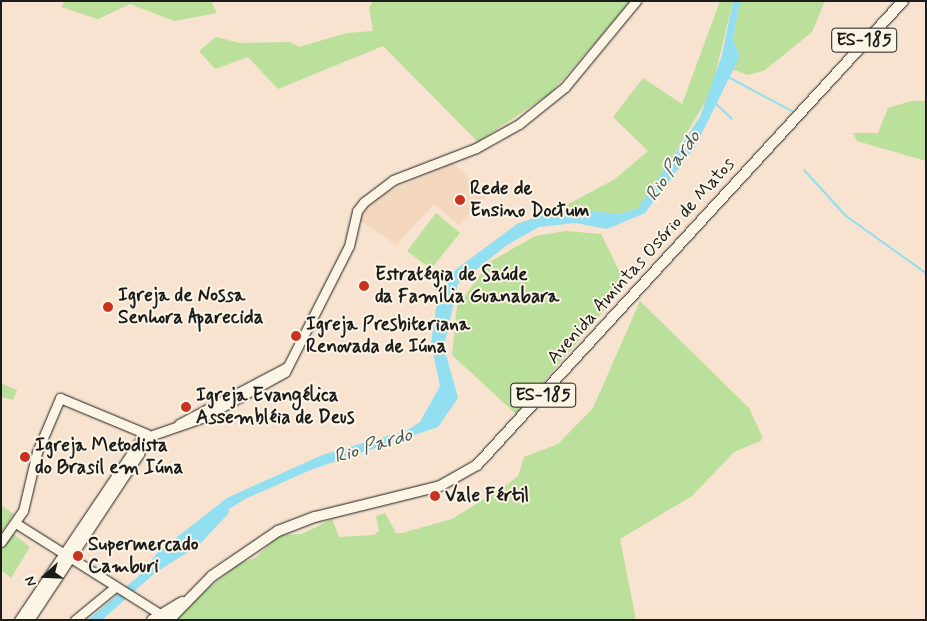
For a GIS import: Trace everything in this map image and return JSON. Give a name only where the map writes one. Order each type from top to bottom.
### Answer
[{"type":"main road","points":[[29,620],[66,557],[146,435],[209,415],[286,367],[352,241],[357,211],[364,202],[393,180],[476,148],[519,124],[565,87],[636,1]]},
{"type":"main road","name":"Avenida Amintas Osório de Matos","points":[[185,600],[212,576],[284,528],[440,486],[477,465],[903,1]]},
{"type":"main road","points":[[1,542],[17,524],[41,441],[60,398],[146,435]]},
{"type":"main road","points":[[17,524],[141,605],[160,612],[168,620]]},
{"type":"main road","points":[[19,620],[66,557]]},
{"type":"main road","points":[[76,620],[117,590]]},
{"type":"main road","points":[[141,605],[152,620],[160,612],[185,600]]},
{"type":"main road","name":"ES-185","points":[[168,620],[185,600]]},
{"type":"shaded area","points":[[453,163],[487,195],[459,225],[434,204],[396,245],[358,219],[383,194]]},
{"type":"green space","points":[[65,1],[211,1],[217,13],[174,21],[130,4],[98,19],[61,7]]},
{"type":"green space","points":[[373,1],[631,1],[551,93],[478,142],[383,46],[278,89],[248,57],[215,69],[199,51],[216,37],[240,43],[290,42],[299,47],[347,33],[373,31],[369,8]]},
{"type":"green space","points":[[720,1],[733,1],[711,92],[650,195],[635,210],[621,214],[561,208],[615,179],[648,151],[613,117],[643,78],[682,104]]},
{"type":"green space","points":[[740,1],[825,1],[812,32],[764,71],[747,75],[732,69],[740,56],[733,40]]},
{"type":"green space","points":[[911,101],[926,101],[926,161],[857,141],[853,133],[878,133],[888,108]]},
{"type":"green space","points":[[436,213],[460,233],[431,269],[407,251]]},
{"type":"green space","points":[[566,231],[601,234],[626,285],[516,414],[452,355],[457,306],[490,262],[535,236]]},
{"type":"green space","points":[[640,301],[749,408],[762,436],[761,441],[734,452],[692,496],[620,539],[636,620],[174,620],[206,590],[240,563],[255,558],[279,535],[302,534],[332,519],[339,537],[374,535],[379,531],[376,516],[385,513],[396,533],[402,533],[452,519],[508,484],[518,476],[524,457],[558,444],[593,408]]},
{"type":"green space","points":[[1,383],[17,390],[13,400],[1,397]]},
{"type":"green space","points":[[1,505],[14,514],[2,531],[1,531]]},
{"type":"green space","points":[[12,533],[30,547],[11,578],[1,570],[1,546]]},
{"type":"water","points":[[733,1],[740,1],[733,40],[740,56],[695,147],[645,213],[607,229],[575,223],[539,227],[507,245],[458,284],[444,347],[458,398],[438,427],[313,469],[245,499],[224,512],[188,552],[155,573],[102,620],[88,620],[141,574],[158,552],[227,498],[322,455],[408,430],[420,422],[440,386],[431,343],[437,302],[447,276],[517,224],[561,208],[621,214],[638,208],[700,117],[722,55]]},
{"type":"waterway","points":[[726,76],[792,111]]},
{"type":"waterway","points":[[715,103],[732,119]]},
{"type":"waterway","points":[[804,170],[846,216],[926,273]]},
{"type":"waterway","name":"Rio Pardo","points":[[193,544],[224,511]]},
{"type":"place","name":"Rede de Ensino Doctum","points":[[460,200]]},
{"type":"place","name":"Estratégia de Saúde da Família Guanabara","points":[[364,286]]},
{"type":"place","name":"Igreja de Nossa Senhora Aparecida","points":[[108,307]]},
{"type":"place","name":"Igreja Presbiteriana Renovada de Iúna","points":[[296,336]]},
{"type":"place","name":"Igreja Evangélica Assembléia de Deus","points":[[186,407]]},
{"type":"place","name":"Igreja Metodista do Brasil em Iúna","points":[[25,457]]},
{"type":"place","name":"Vale Fértil","points":[[435,496]]},
{"type":"place","name":"Supermercado Camburi","points":[[78,556]]}]
